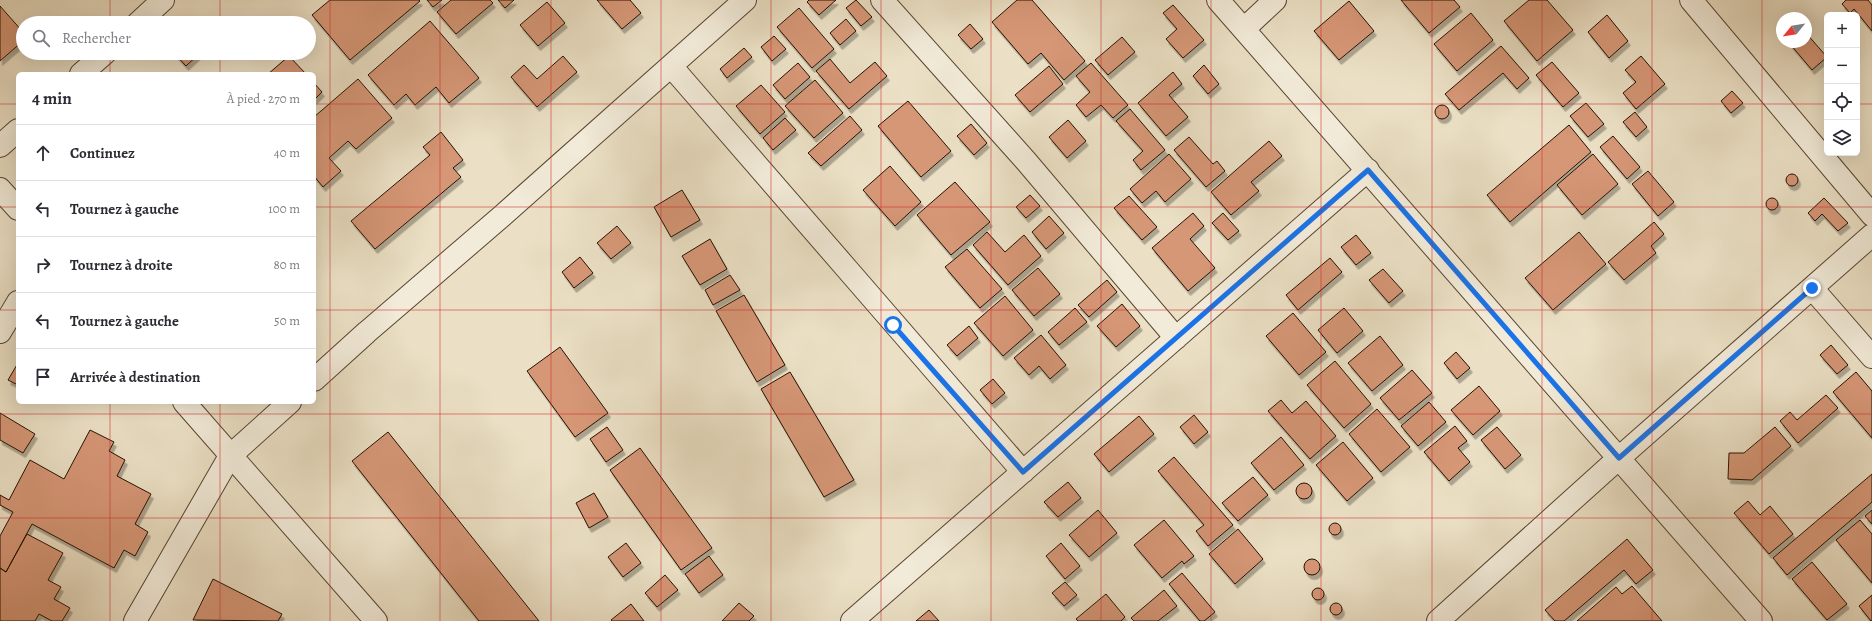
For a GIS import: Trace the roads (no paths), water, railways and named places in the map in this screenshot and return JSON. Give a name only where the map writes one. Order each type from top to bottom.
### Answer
[{"type":"street","points":[[146,16],[163,0]]},
{"type":"street","points":[[882,0],[1026,161],[1176,338]]},
{"type":"street","points":[[1218,0],[1368,170],[1760,621]]},
{"type":"street","points":[[1244,29],[1275,0]]},
{"type":"street","points":[[1691,0],[1872,215]]},
{"type":"street","points":[[316,378],[671,66],[738,2]]},
{"type":"street","points":[[83,72],[97,60]]},
{"type":"street","points":[[671,66],[793,206],[893,325],[1023,472]]},
{"type":"street","points":[[0,146],[16,132]]},
{"type":"street","points":[[852,621],[1368,170]]},
{"type":"street","points":[[0,189],[16,207]]},
{"type":"street","points":[[1438,621],[1619,458],[1872,236]]},
{"type":"street","points":[[1812,288],[1872,357]]},
{"type":"street","points":[[0,332],[16,305]]},
{"type":"street","points":[[186,404],[376,621]]},
{"type":"street","points":[[135,621],[230,456],[288,404]]}]
